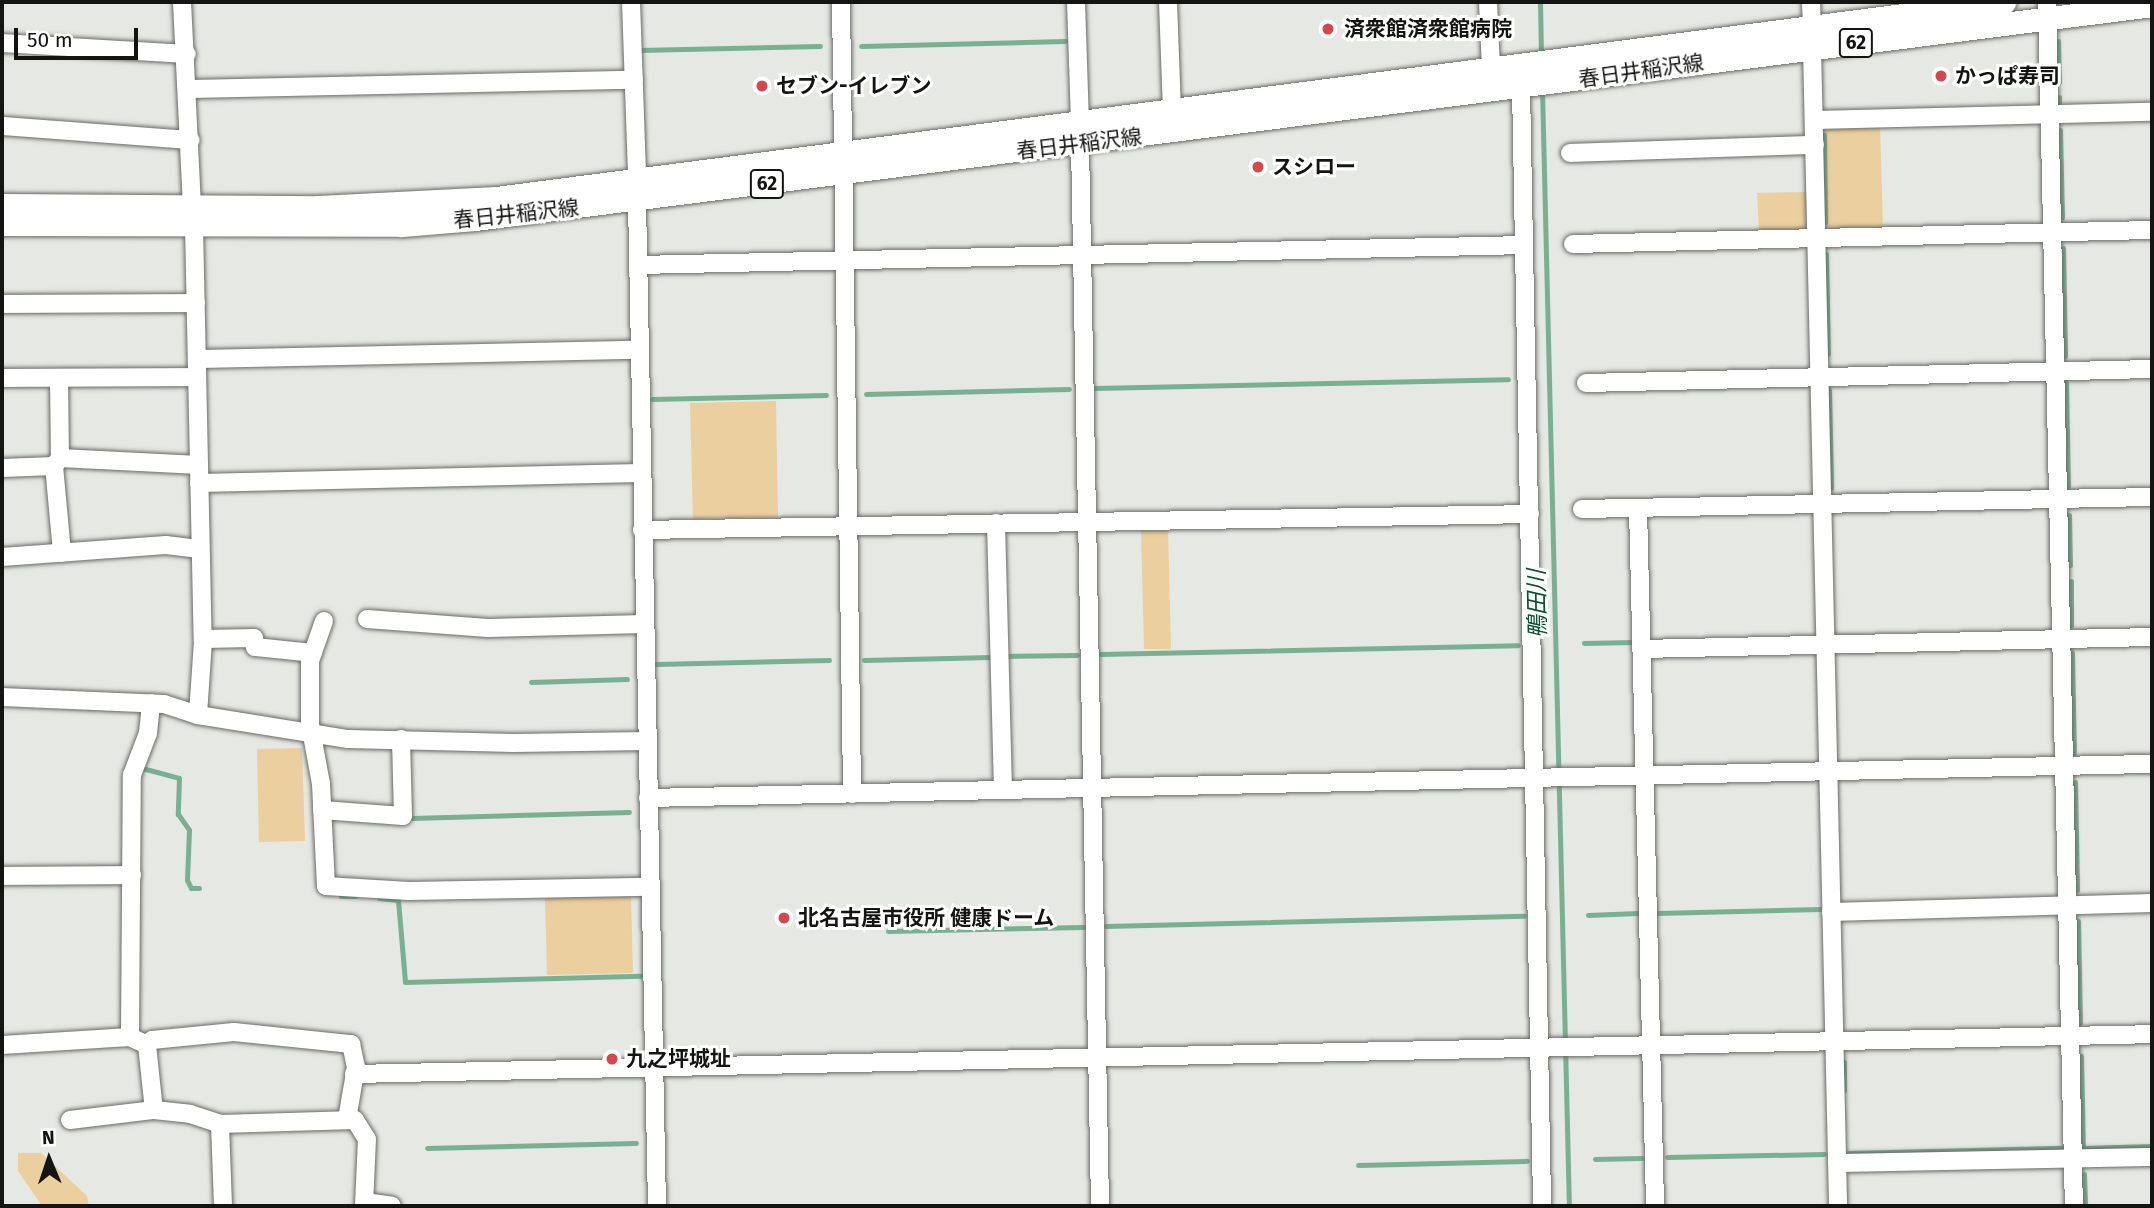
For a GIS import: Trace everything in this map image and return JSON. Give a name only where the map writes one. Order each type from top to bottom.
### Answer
[{"type":"main road","name":"春日井稲沢線","points":[[1812,38],[2004,2]]},
{"type":"main road","name":"春日井稲沢線","points":[[2,224],[436,203],[844,150],[1080,133],[1525,79],[1560,71],[2047,10],[2152,5]]},
{"type":"main road","name":"春日井稲沢線","points":[[2,205],[402,225],[637,201],[842,175],[1080,133],[1172,111],[1491,68],[1525,79]]},
{"type":"street","points":[[182,2],[187,54],[196,303],[203,639],[198,715]]},
{"type":"street","points":[[631,2],[637,178]]},
{"type":"street","points":[[841,2],[852,794]]},
{"type":"street","points":[[1076,2],[1094,1058],[1100,1206]]},
{"type":"street","points":[[1168,2],[1172,111]]},
{"type":"street","points":[[1488,2],[1491,68]]},
{"type":"street","points":[[1811,2],[1838,1206]]},
{"type":"street","points":[[2047,10],[2074,1206]]},
{"type":"street","points":[[2,43],[187,54]]},
{"type":"street","points":[[1525,79],[1524,245],[1540,778],[1542,1206]]},
{"type":"street","points":[[188,89],[634,80]]},
{"type":"street","points":[[1814,120],[2152,112]]},
{"type":"street","points":[[2,126],[190,141]]},
{"type":"street","points":[[1570,153],[1815,145]]},
{"type":"street","points":[[637,201],[657,1206]]},
{"type":"street","points":[[1573,244],[2152,230]]},
{"type":"street","points":[[638,265],[1524,245]]},
{"type":"street","points":[[2,304],[196,303]]},
{"type":"street","points":[[2,378],[60,378],[197,368],[639,350]]},
{"type":"street","points":[[1586,383],[2152,369]]},
{"type":"street","points":[[60,378],[57,462],[62,553]]},
{"type":"street","points":[[2,468],[57,462],[199,474],[641,472]]},
{"type":"street","points":[[1582,509],[2152,497]]},
{"type":"street","points":[[1638,508],[1656,1206]]},
{"type":"street","points":[[642,530],[1530,513]]},
{"type":"street","points":[[996,523],[1003,790]]},
{"type":"street","points":[[2,557],[166,545],[200,549]]},
{"type":"street","points":[[368,619],[488,628],[644,624]]},
{"type":"street","points":[[324,621],[313,653],[313,736],[322,810],[326,886],[408,891],[650,887]]},
{"type":"street","points":[[1642,649],[2152,637]]},
{"type":"street","points":[[203,639],[254,638],[255,647],[313,653]]},
{"type":"street","points":[[2,696],[151,703],[198,715],[313,736],[401,740],[647,741]]},
{"type":"street","points":[[130,1037],[132,775],[148,733],[151,703]]},
{"type":"street","points":[[322,810],[403,816],[401,740]]},
{"type":"street","points":[[648,799],[2152,764]]},
{"type":"street","points":[[2,876],[132,875]]},
{"type":"street","points":[[1831,912],[2152,903]]},
{"type":"street","points":[[154,1110],[148,1045],[152,1040],[208,1032],[320,1038],[351,1044],[354,1074],[347,1119]]},
{"type":"street","points":[[354,1074],[653,1070],[2152,1034]]},
{"type":"street","points":[[2,1045],[130,1037],[148,1045]]},
{"type":"street","points":[[70,1119],[154,1110],[220,1124],[355,1120],[367,1139],[365,1204],[392,1206]]},
{"type":"street","points":[[220,1124],[223,1206]]},
{"type":"street","points":[[1837,1163],[2152,1157]]},
{"type":"shaded area","points":[[1880,124],[1883,229],[1833,230],[1827,225],[1825,130],[1830,126]]},
{"type":"shaded area","points":[[1809,192],[1810,225],[1802,230],[1759,232],[1757,193]]},
{"type":"shaded area","points":[[776,401],[778,517],[693,519],[690,403]]},
{"type":"shaded area","points":[[1168,529],[1171,649],[1144,649],[1141,530]]},
{"type":"shaded area","points":[[302,748],[305,841],[259,842],[257,749]]},
{"type":"shaded area","points":[[631,896],[633,973],[547,975],[545,898]]},
{"type":"shaded area","points":[[18,1153],[41,1153],[87,1196],[89,1206],[42,1206],[18,1171]]},
{"type":"waterway","name":"鴨田川","points":[[1540,2],[1541,55]]},
{"type":"waterway","points":[[861,46],[1065,41]]},
{"type":"waterway","points":[[2058,41],[2059,82]]},
{"type":"waterway","points":[[639,50],[820,46]]},
{"type":"waterway","name":"鴨田川","points":[[1542,89],[1569,1206]]},
{"type":"waterway","points":[[2059,97],[2059,102]]},
{"type":"waterway","points":[[2060,130],[2062,217]]},
{"type":"waterway","points":[[1824,135],[1825,222]]},
{"type":"waterway","points":[[2063,248],[2065,356]]},
{"type":"waterway","points":[[1826,254],[1828,354]]},
{"type":"waterway","points":[[1095,388],[1508,379]]},
{"type":"waterway","points":[[2066,383],[2068,486]]},
{"type":"waterway","points":[[866,394],[1069,389]]},
{"type":"waterway","points":[[1829,390],[1831,488]]},
{"type":"waterway","points":[[652,399],[826,395]]},
{"type":"waterway","points":[[2069,515],[2070,565]]},
{"type":"waterway","points":[[2071,581],[2071,625]]},
{"type":"waterway","points":[[1584,643],[1633,642]]},
{"type":"waterway","points":[[1100,654],[1518,645]]},
{"type":"waterway","points":[[2072,653],[2074,753]]},
{"type":"waterway","points":[[1006,656],[1077,655]]},
{"type":"waterway","points":[[864,660],[991,657]]},
{"type":"waterway","points":[[656,664],[829,660]]},
{"type":"waterway","points":[[531,682],[627,679]]},
{"type":"waterway","points":[[142,768],[179,778],[178,814],[189,830],[187,880],[191,888],[199,888]]},
{"type":"waterway","points":[[2075,782],[2077,890]]},
{"type":"waterway","points":[[412,818],[629,812]]},
{"type":"waterway","points":[[341,896],[355,896]]},
{"type":"waterway","points":[[379,898],[398,900],[405,982],[641,976]]},
{"type":"waterway","points":[[1657,913],[1821,909]]},
{"type":"waterway","points":[[1588,915],[1638,913]]},
{"type":"waterway","points":[[1106,926],[1524,916]]},
{"type":"waterway","points":[[2078,921],[2080,1023]]},
{"type":"waterway","points":[[888,931],[1084,927]]},
{"type":"waterway","points":[[2081,1056],[2083,1148],[2152,1146]]},
{"type":"waterway","points":[[1844,1062],[1844,1090]]},
{"type":"waterway","points":[[427,1148],[636,1143]]},
{"type":"waterway","points":[[1849,1153],[2061,1148]]},
{"type":"waterway","points":[[1667,1157],[1824,1154]]},
{"type":"waterway","points":[[1595,1159],[1642,1158]]},
{"type":"waterway","points":[[1358,1165],[1527,1161]]},
{"type":"waterway","points":[[2084,1174],[2085,1206]]},
{"type":"place","name":"済衆館済衆館病院","points":[[1328,29]]},
{"type":"place","name":"かっぱ寿司","points":[[1941,76]]},
{"type":"place","name":"セブン-イレブン","points":[[762,86]]},
{"type":"place","name":"スシロー","points":[[1258,167]]},
{"type":"place","name":"北名古屋市役所 健康ドーム","points":[[784,918]]},
{"type":"place","name":"九之坪城址","points":[[612,1059]]}]
